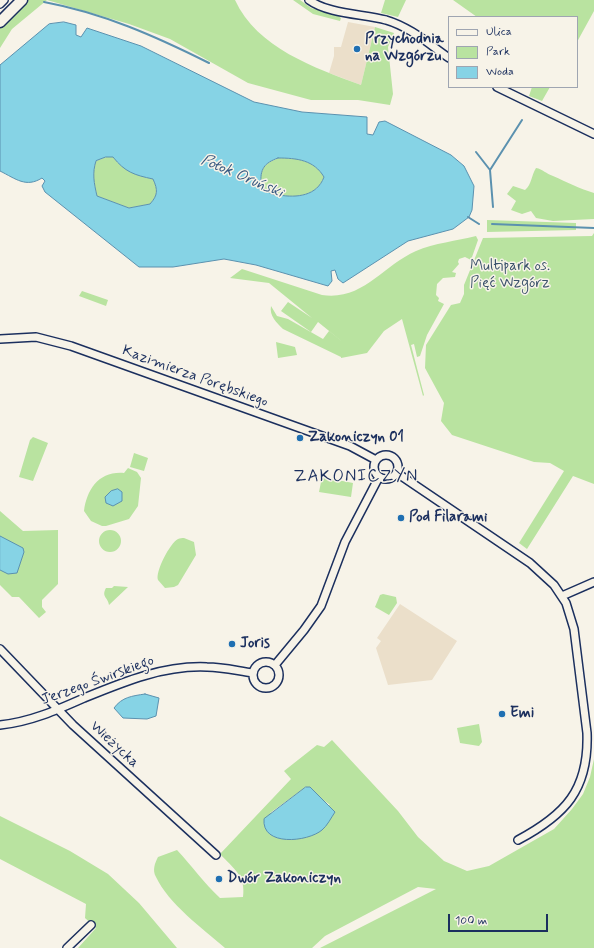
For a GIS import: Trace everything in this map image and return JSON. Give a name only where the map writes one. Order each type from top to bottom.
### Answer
[{"type":"main road","points":[[0,22],[22,0]]},
{"type":"street","points":[[0,4],[4,0]]},
{"type":"street","points":[[309,0],[338,10],[401,25],[448,57]]},
{"type":"street","points":[[499,88],[594,134]]},
{"type":"street","name":"Kazimierza Porębskiego","points":[[0,339],[36,337],[71,346],[337,442],[376,460]]},
{"type":"street","points":[[385,455],[394,458],[398,463],[397,473],[391,479],[382,479],[379,477],[374,467],[376,460],[385,455]]},
{"type":"street","points":[[397,473],[530,563],[546,577],[562,596],[569,610],[574,629],[579,663],[587,733],[588,747],[585,764],[580,782],[567,805],[544,826],[518,840]]},
{"type":"street","points":[[275,666],[321,606],[345,542],[379,477]]},
{"type":"street","points":[[562,596],[594,582]]},
{"type":"street","name":"Wieżycka","points":[[0,649],[72,725],[216,855]]},
{"type":"street","points":[[264,662],[275,666],[278,677],[274,685],[264,688],[256,683],[253,673],[259,664],[264,662]]},
{"type":"street","name":"Jerzego Świrskiego","points":[[0,725],[18,723],[58,709],[101,691],[161,671],[180,668],[208,667],[253,673]]},
{"type":"street","points":[[67,948],[91,925]]},
{"type":"shaded area","points":[[348,22],[375,27],[361,85],[329,73],[334,56],[334,47],[341,47]]},
{"type":"shaded area","points":[[400,604],[457,641],[432,680],[388,685],[376,648],[381,641],[377,638]]},
{"type":"green space","points":[[28,0],[47,0],[12,29],[0,48],[0,28]]},
{"type":"green space","points":[[47,0],[235,0],[245,17],[272,44],[307,63],[361,85],[375,27],[394,33],[388,47],[393,94],[390,105],[358,100],[311,100],[248,83],[170,39],[129,24]]},
{"type":"green space","points":[[293,0],[300,0],[311,8],[338,15],[341,18],[340,21],[313,14]]},
{"type":"green space","points":[[385,0],[406,0],[398,17],[381,13]]},
{"type":"green space","points":[[453,0],[594,0],[594,11],[578,40],[578,16],[476,16]]},
{"type":"green space","points":[[532,88],[549,88],[542,101],[529,96]]},
{"type":"green space","points":[[106,157],[113,157],[121,166],[130,172],[153,179],[156,186],[156,195],[150,204],[129,208],[97,196],[94,178],[95,165],[96,161]]},
{"type":"green space","points":[[279,158],[299,160],[310,164],[320,171],[324,177],[321,183],[311,192],[299,196],[272,194],[261,184],[261,174],[266,164]]},
{"type":"green space","points":[[536,168],[594,193],[594,219],[553,221],[536,218],[531,211],[522,214],[511,210],[516,201],[507,194],[513,186],[525,190],[529,185]]},
{"type":"green space","points":[[487,220],[576,223],[576,230],[487,232]]},
{"type":"green space","name":"Multipark os. Pięć Wzgórz","points":[[594,233],[594,484],[573,476],[527,549],[519,543],[564,471],[550,463],[534,462],[452,435],[441,421],[444,403],[425,368],[426,345],[451,305],[460,303],[464,294],[464,285],[483,238],[592,236]]},
{"type":"green space","points":[[476,236],[478,240],[471,260],[465,257],[459,259],[459,264],[452,272],[456,273],[455,277],[443,278],[437,284],[436,295],[439,298],[438,301],[444,304],[427,335],[420,356],[417,357],[414,344],[411,345],[424,395],[423,396],[402,319],[384,331],[367,353],[341,358],[283,329],[278,324],[272,316],[271,306],[277,316],[288,319],[323,339],[329,331],[344,343],[318,322],[311,332],[281,311],[288,302],[312,318],[269,283],[230,278],[242,269],[322,295],[349,293],[361,288],[404,257],[416,251],[438,244]]},
{"type":"green space","points":[[82,291],[108,300],[106,306],[79,296]]},
{"type":"green space","points":[[276,342],[295,347],[297,355],[278,358]]},
{"type":"green space","points":[[33,437],[48,443],[33,481],[19,477],[30,440]]},
{"type":"green space","points":[[134,453],[148,458],[144,471],[130,467]]},
{"type":"green space","points":[[128,468],[137,472],[141,478],[138,506],[129,519],[106,526],[102,526],[91,521],[84,511],[91,489],[101,478],[115,473],[124,473]]},
{"type":"green space","points":[[322,477],[353,483],[351,497],[319,492]]},
{"type":"green space","points":[[0,511],[23,531],[58,530],[58,584],[42,600],[42,607],[46,612],[39,618],[19,597],[12,597],[0,585]]},
{"type":"green space","points":[[110,530],[118,533],[121,541],[118,549],[110,552],[102,549],[99,541],[102,533]]},
{"type":"green space","points":[[184,538],[194,542],[196,555],[178,585],[165,588],[158,580],[161,565],[171,546],[179,539]]},
{"type":"green space","points":[[114,586],[128,587],[109,605],[104,593],[106,588],[112,588]]},
{"type":"green space","points":[[383,594],[396,597],[397,603],[389,615],[375,607],[380,595]]},
{"type":"green space","points":[[479,724],[482,742],[479,746],[460,743],[457,728]]},
{"type":"green space","points":[[332,740],[398,811],[418,837],[444,861],[467,871],[489,866],[554,829],[583,794],[590,777],[594,759],[594,948],[320,948],[436,889],[418,887],[325,936],[312,948],[225,948],[177,906],[162,887],[154,872],[158,857],[177,850],[220,898],[243,897],[243,884],[241,878],[220,854],[291,779],[284,771],[317,745],[324,747]],"holes":[[[306,787],[330,805],[270,813]]]},
{"type":"green space","points":[[0,816],[70,851],[108,874],[139,903],[177,948],[78,948],[96,928],[85,918],[86,904],[0,859]]},
{"type":"water","points":[[64,22],[76,25],[76,35],[81,37],[87,28],[141,46],[254,102],[302,112],[367,117],[367,134],[373,135],[379,122],[385,121],[451,155],[464,166],[474,186],[472,210],[469,217],[453,229],[408,241],[343,283],[338,279],[335,270],[331,271],[332,281],[328,286],[256,265],[224,259],[173,267],[139,267],[45,192],[42,186],[45,181],[42,178],[36,181],[26,182],[0,171],[0,65],[49,24]],"holes":[[[106,157],[113,157],[130,172],[153,179],[156,186],[156,195],[150,204],[129,208],[97,196],[94,178],[95,165],[96,161]],[[278,158],[304,161],[315,167],[324,177],[317,188],[306,194],[299,196],[272,194],[266,191],[261,184],[261,174],[266,164]]]},
{"type":"water","points":[[118,489],[122,492],[122,501],[113,506],[106,503],[105,497],[111,491]]},
{"type":"water","points":[[0,536],[23,548],[24,552],[17,573],[8,574],[0,570]]},
{"type":"water","points":[[145,694],[159,698],[156,716],[147,719],[123,718],[114,708],[124,699]]},
{"type":"water","points":[[306,787],[310,787],[335,812],[326,826],[315,834],[297,839],[287,840],[277,838],[270,834],[265,828],[264,819]]},
{"type":"waterway","points":[[44,2],[87,12],[128,26],[209,63]]},
{"type":"waterway","points":[[490,170],[522,120]]},
{"type":"waterway","points":[[476,152],[490,170],[493,207]]},
{"type":"waterway","name":"Potok Oruński","points":[[468,217],[479,224]]},
{"type":"waterway","name":"Potok Oruński","points":[[492,224],[594,228]]},
{"type":"place","name":"Przychodnia na Wzgórzu","points":[[357,49]]},
{"type":"place","name":"Zakoniczyn 01","points":[[300,438]]},
{"type":"place","name":"Pod Filarami","points":[[401,518]]},
{"type":"place","name":"Joris","points":[[232,644]]},
{"type":"place","name":"Emi","points":[[502,714]]},
{"type":"place","name":"Dwór Zakoniczyn","points":[[219,879]]},
{"type":"district","name":"ZAKONICZYN","points":[[356,477]]}]
